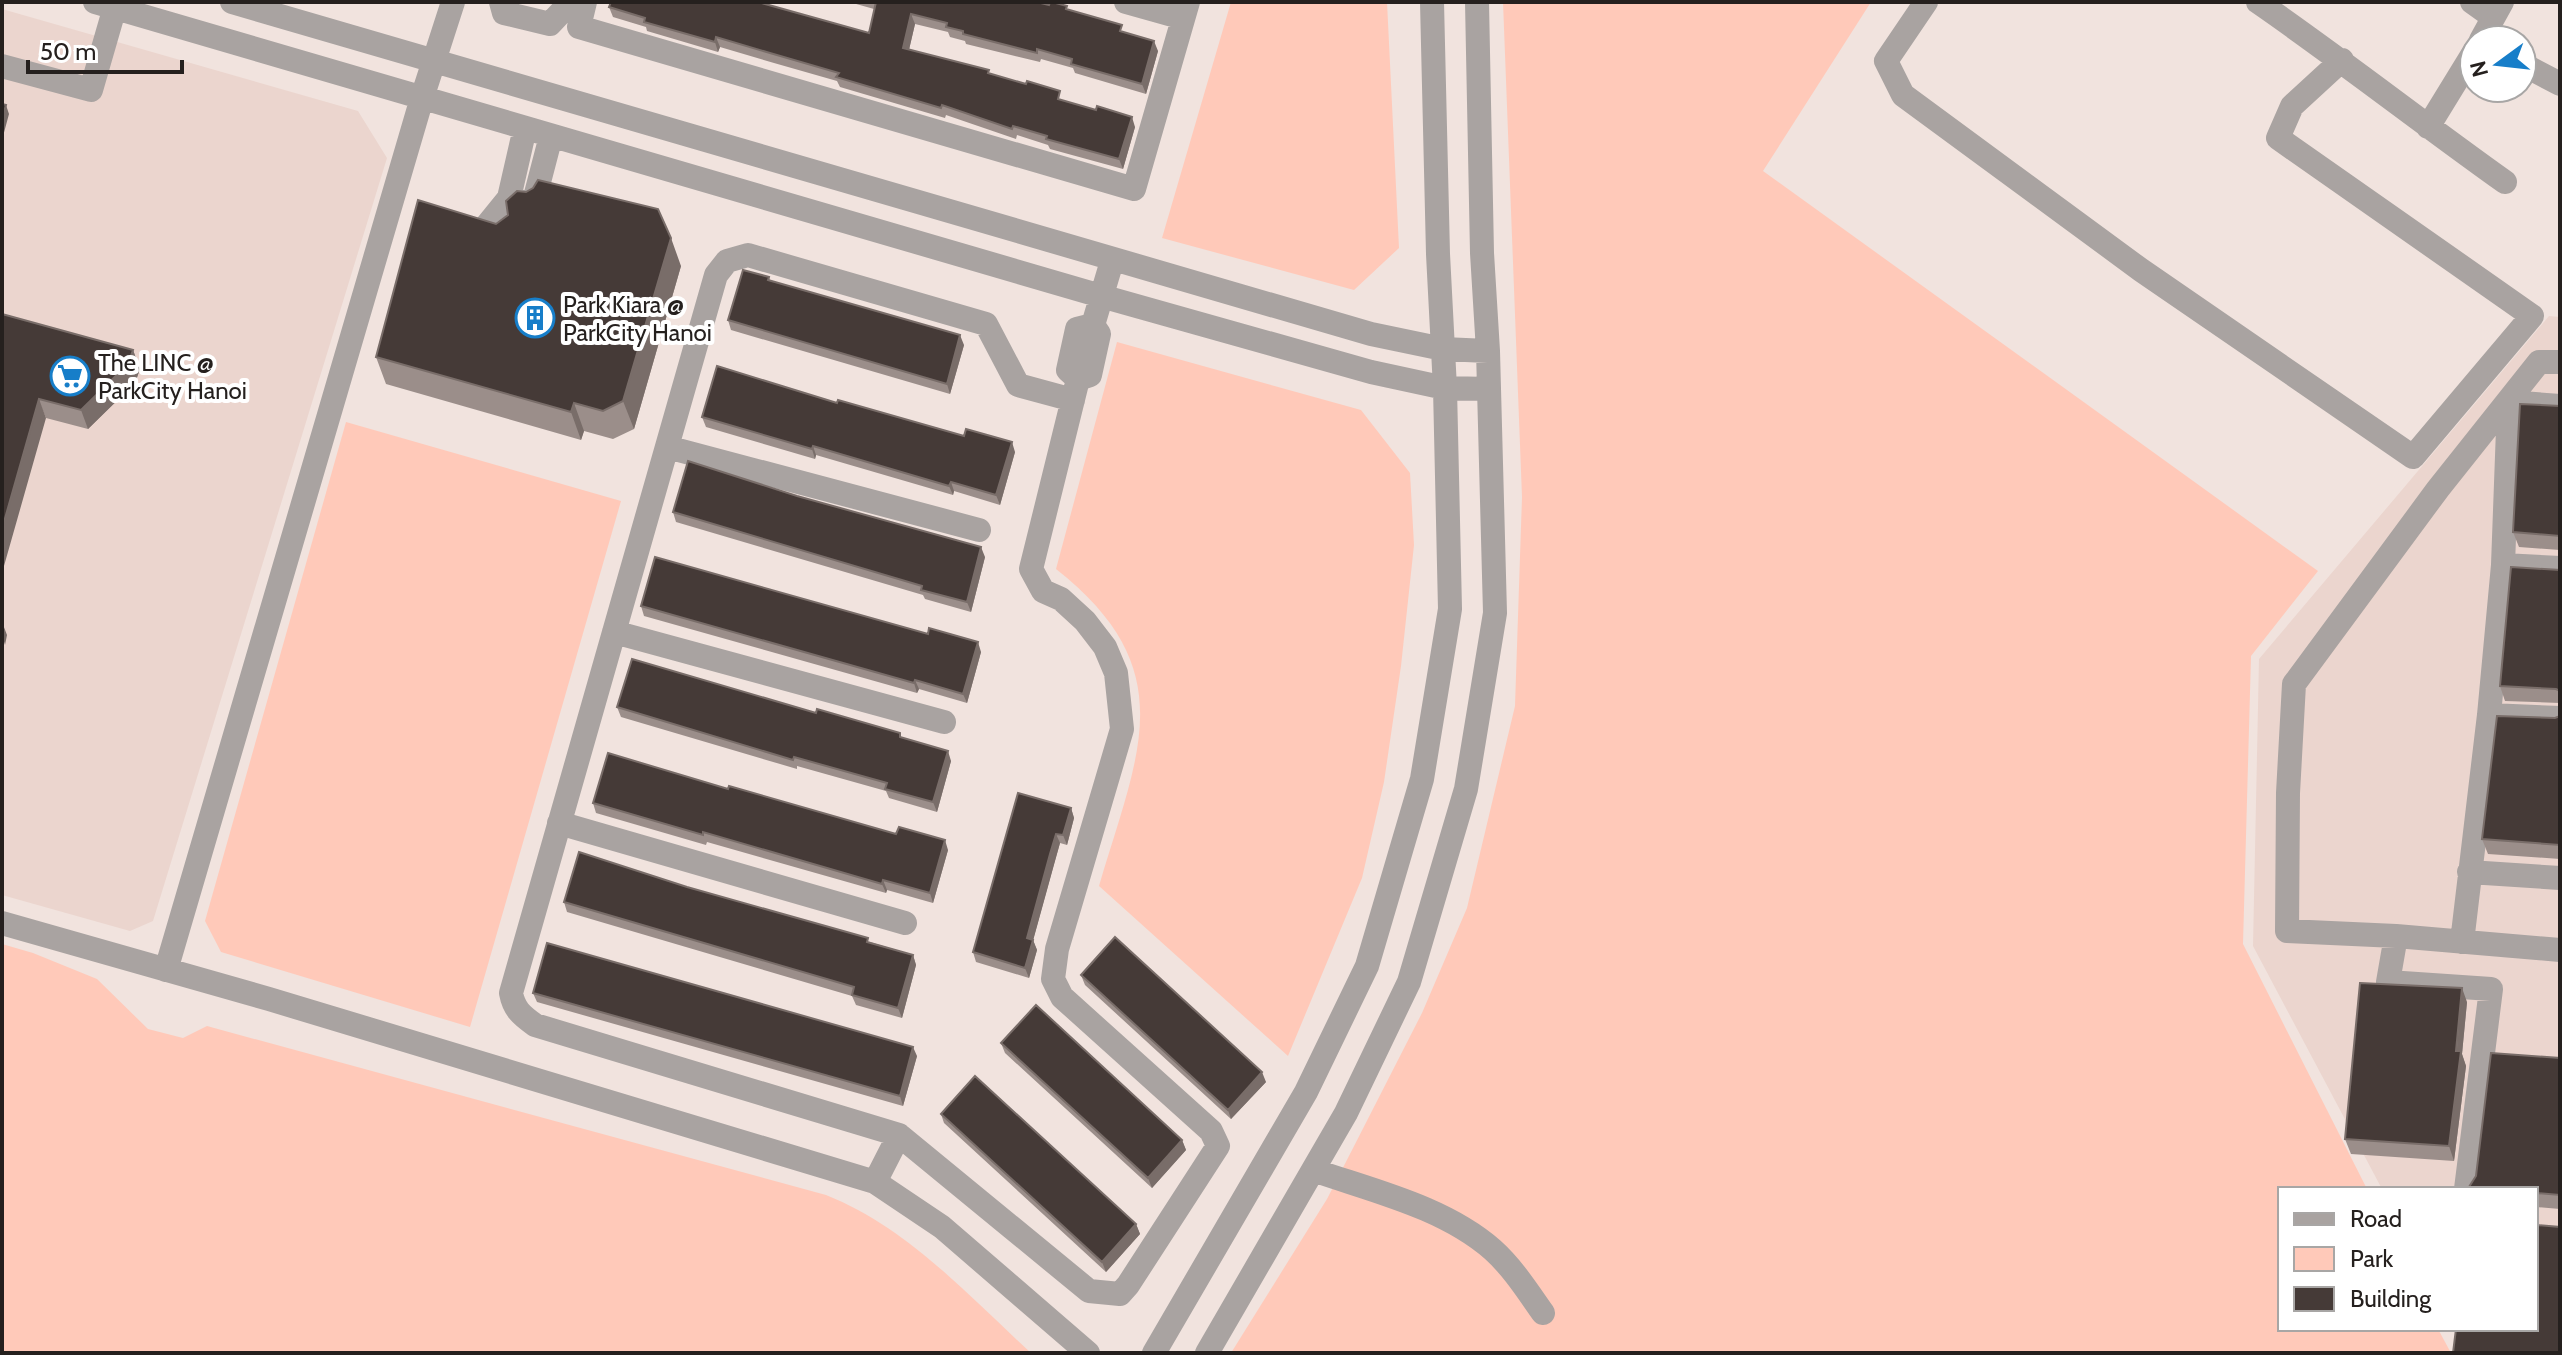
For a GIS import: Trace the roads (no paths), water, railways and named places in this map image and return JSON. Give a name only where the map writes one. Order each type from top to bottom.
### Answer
[{"type":"street","points":[[232,2],[1371,334],[1443,349],[1488,351]]},
{"type":"street","points":[[166,970],[422,98],[453,2]]},
{"type":"street","points":[[501,2],[504,13],[550,24],[574,6],[579,27],[1134,189],[1185,10],[1126,2]]},
{"type":"street","points":[[1154,1353],[1306,1092],[1367,966],[1422,779],[1450,609],[1432,2]]},
{"type":"street","points":[[1207,1353],[1346,1113],[1409,982],[1466,789],[1495,613],[1477,2]]},
{"type":"street","points":[[1926,2],[1886,61],[1903,95],[2141,270],[2413,457],[2532,316],[2278,138],[2292,106],[2342,60]]},
{"type":"street","points":[[2258,2],[2342,60],[2505,182]]},
{"type":"street","points":[[2472,2],[2498,10]]},
{"type":"street","points":[[2,66],[91,90],[105,5],[1371,372],[1445,388],[1489,389]]},
{"type":"street","points":[[2538,72],[2560,84]]},
{"type":"street","points":[[2428,127],[2458,78]]},
{"type":"street","points":[[504,237],[483,230],[509,198],[525,128]]},
{"type":"street","points":[[509,198],[533,205],[551,136]]},
{"type":"street","points":[[1076,389],[1018,385],[986,324],[748,255],[727,261],[716,275],[511,993],[513,1005],[520,1015],[535,1025],[899,1135],[1089,1291],[1107,1295],[1120,1294],[1128,1285],[1218,1146],[1211,1131],[1062,997],[1053,979],[1057,949],[1122,729],[1116,673],[1105,647],[1085,621],[1043,591],[1031,569],[1076,389],[1068,370],[1077,329],[1093,325],[1112,261]]},
{"type":"street","points":[[2560,362],[2539,362],[2438,489],[2294,684],[2288,793],[2287,931],[2396,936],[2560,950]]},
{"type":"street","points":[[2509,402],[2560,406]]},
{"type":"street","points":[[2462,942],[2503,565],[2509,402]]},
{"type":"street","points":[[667,447],[979,530]]},
{"type":"street","points":[[2503,565],[2560,568]]},
{"type":"street","points":[[614,632],[944,722]]},
{"type":"street","points":[[2489,715],[2560,718]]},
{"type":"street","points":[[559,823],[905,923]]},
{"type":"street","points":[[2469,872],[2560,878]]},
{"type":"street","points":[[2,923],[875,1182],[942,1227],[1088,1353]]},
{"type":"street","points":[[2396,936],[2388,982],[2491,989],[2466,1187]]},
{"type":"street","points":[[875,1182],[899,1135]]},
{"type":"street","points":[[1313,1170],[1418,1207],[1460,1227],[1494,1252],[1543,1313]]},
{"type":"place","name":"Park Kiara @ ParkCity Hanoi","points":[[535,318]]},
{"type":"place","name":"The LINC @ ParkCity Hanoi","points":[[70,376]]}]
